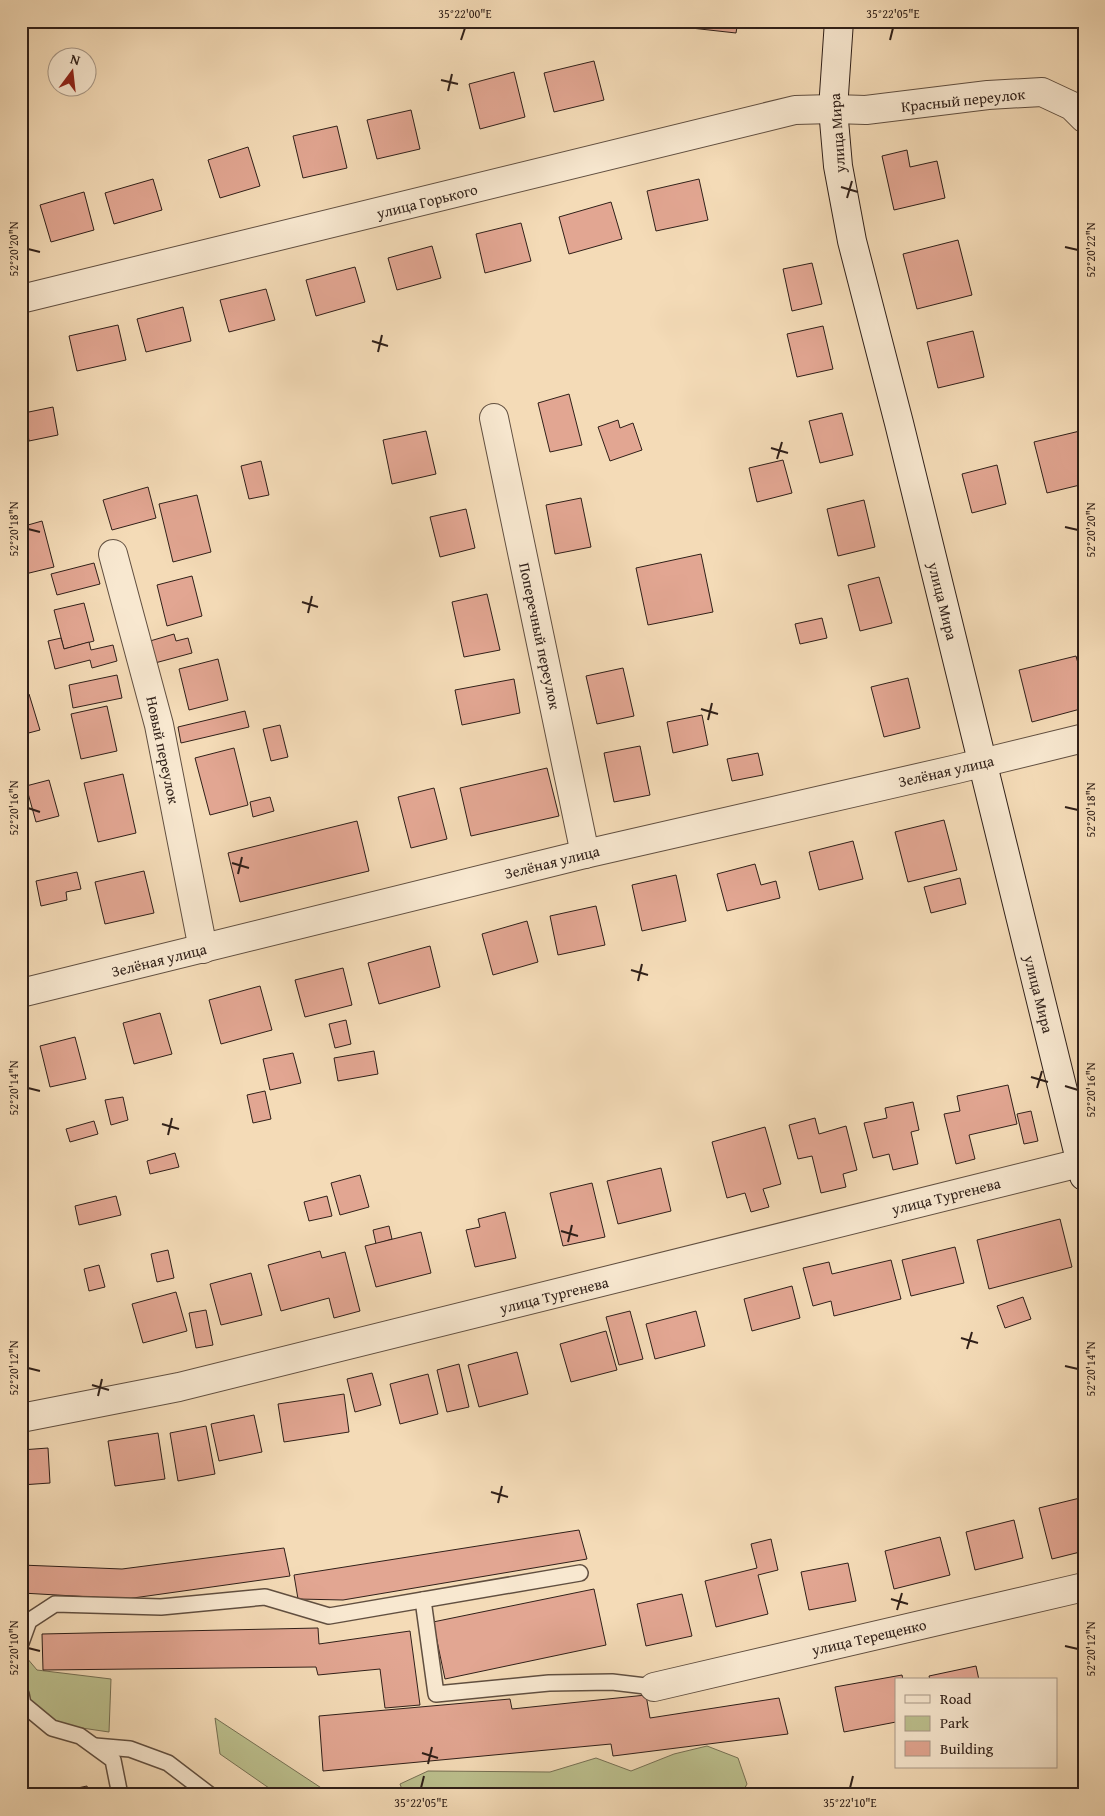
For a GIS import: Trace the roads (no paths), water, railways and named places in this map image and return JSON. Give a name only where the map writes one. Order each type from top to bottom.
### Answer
[{"type":"street","name":"улица Мира","points":[[839,21],[833,109],[838,166],[852,241],[1083,1167]]},
{"type":"street","name":"Красный переулок","points":[[833,109],[866,110],[988,95],[1042,92],[1072,106],[1084,118]]},
{"type":"street","name":"улица Горького","points":[[21,299],[646,148],[730,125],[795,110],[833,109]]},
{"type":"street","name":"Поперечный переулок","points":[[494,418],[585,854]]},
{"type":"street","name":"Новый переулок","points":[[113,554],[159,725],[203,948]]},
{"type":"street","name":"Зелёная улица","points":[[21,994],[585,854],[1084,738]]},
{"type":"street","name":"улица Тургенева","points":[[21,1418],[179,1387],[1083,1167]]},
{"type":"street","name":"улица Терещенко","points":[[654,1687],[1084,1587]]},
{"type":"lane","points":[[21,1642],[29,1621],[55,1604],[161,1607],[265,1597],[329,1616],[580,1573]]},
{"type":"lane","points":[[424,1600],[436,1694],[549,1683],[612,1682],[654,1687]]},
{"type":"lane","points":[[21,1694],[23,1704],[52,1728],[80,1736],[112,1760],[119,1790],[118,1795]]},
{"type":"lane","points":[[95,1746],[130,1749],[168,1763],[210,1795]]}]
